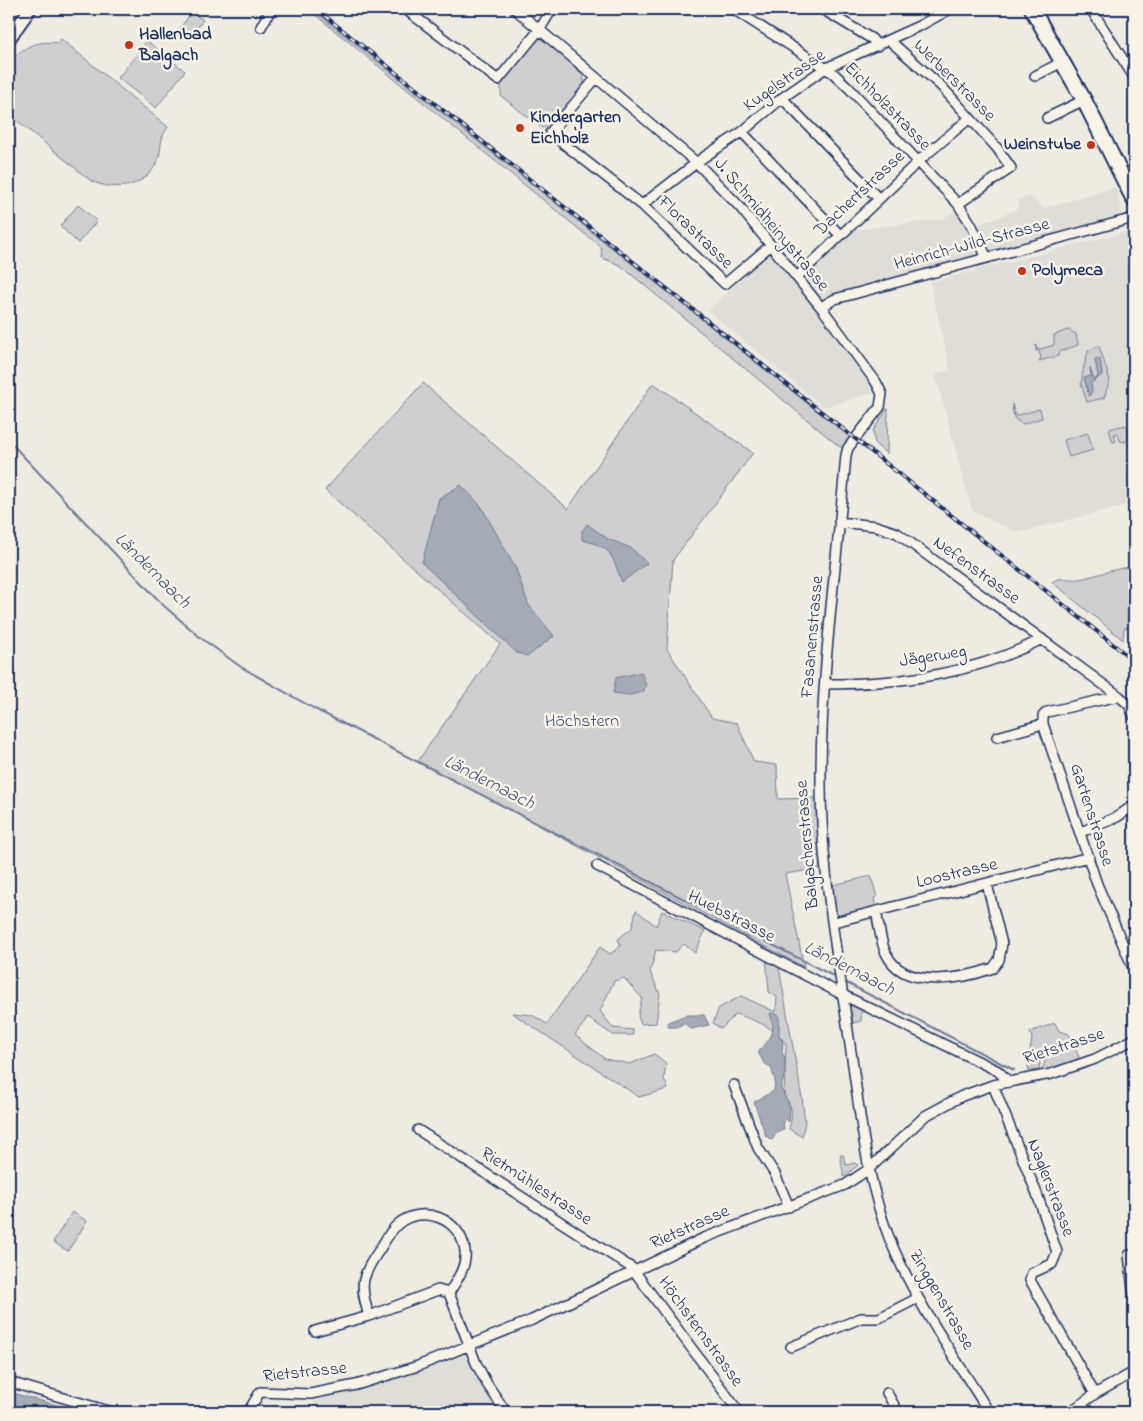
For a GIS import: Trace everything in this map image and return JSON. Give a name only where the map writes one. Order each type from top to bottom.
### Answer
[{"type":"main road","points":[[1032,9],[1084,100],[1134,200]]},
{"type":"street","points":[[9,39],[30,9]]},
{"type":"street","points":[[261,27],[271,9]]},
{"type":"street","points":[[405,9],[498,80],[540,29],[552,9]]},
{"type":"street","name":"J. Schmidheinystrasse","points":[[515,9],[697,162],[739,206],[771,245],[824,311],[876,382],[882,394],[880,407],[848,448],[846,454],[839,522]]},
{"type":"street","name":"Eichholzstrasse","points":[[733,9],[833,73],[849,88],[958,204],[971,224],[987,258]]},
{"type":"street","points":[[822,9],[872,40],[877,46]]},
{"type":"street","name":"Kugelstrasse","points":[[642,205],[697,162],[742,132],[782,98],[824,69],[877,46],[950,9]]},
{"type":"street","points":[[1091,9],[1134,77]]},
{"type":"street","name":"Werberstrasse","points":[[889,40],[942,86],[1011,168],[958,204]]},
{"type":"street","points":[[1035,76],[1062,62]]},
{"type":"street","points":[[596,78],[550,133],[642,205]]},
{"type":"street","points":[[782,98],[879,199]]},
{"type":"street","points":[[1047,118],[1084,100]]},
{"type":"street","name":"Dachertstrasse","points":[[797,277],[918,162],[970,118]]},
{"type":"street","points":[[742,132],[840,235]]},
{"type":"street","name":"Florastrasse","points":[[642,205],[725,284],[771,245]]},
{"type":"street","name":"Heinrich-Wild-Strasse","points":[[824,311],[826,304],[835,299],[1134,218]]},
{"type":"street","name":"Nefenstrasse","points":[[839,522],[876,526],[897,533],[1120,696],[1129,705],[1134,716]]},
{"type":"street","name":"Fasanenstrasse","points":[[821,755],[839,522]]},
{"type":"street","name":"Jägerweg","points":[[825,684],[869,684],[972,668],[1002,658],[1042,639]]},
{"type":"street","points":[[997,737],[1043,724],[1043,716],[1047,712],[1120,696]]},
{"type":"street","name":"Gartenstrasse","points":[[1043,724],[1081,832],[1088,858],[1134,970]]},
{"type":"street","name":"Balgacherstrasse","points":[[821,755],[822,817],[834,922],[869,1169]]},
{"type":"street","points":[[1081,832],[1116,817],[1134,805]]},
{"type":"street","name":"Loostrasse","points":[[834,922],[1088,858]]},
{"type":"street","name":"Huebstrasse","points":[[597,866],[998,1071],[1008,1082]]},
{"type":"street","points":[[876,911],[886,953],[894,964],[905,971],[920,978],[939,980],[981,972],[993,968],[1002,952],[1002,944],[987,884]]},
{"type":"street","name":"Rietstrasse","points":[[248,1412],[260,1392],[310,1394],[377,1380],[532,1320],[704,1238],[845,1184],[869,1169],[925,1116],[962,1096],[993,1085],[1050,1074],[1095,1059],[1134,1039]]},
{"type":"street","points":[[734,1084],[758,1148],[778,1180],[789,1207]]},
{"type":"street","name":"Naglerstrasse","points":[[993,1085],[1038,1194],[1057,1252],[1052,1264],[1032,1273],[1030,1280],[1095,1394]]},
{"type":"street","name":"Rietmühlestrasse","points":[[418,1130],[628,1265],[635,1272]]},
{"type":"street","name":"Zinggenstrasse","points":[[869,1169],[885,1227],[918,1298],[989,1412]]},
{"type":"street","points":[[369,1316],[362,1288],[366,1269],[396,1225],[413,1216],[427,1214],[440,1217],[456,1229],[460,1236],[465,1252],[463,1268],[449,1293]]},
{"type":"street","points":[[1129,1254],[1134,1296]]},
{"type":"street","name":"Höchsternstrasse","points":[[635,1272],[738,1412]]},
{"type":"street","points":[[315,1331],[369,1316],[438,1290],[449,1293]]},
{"type":"street","points":[[449,1293],[471,1345],[476,1363],[487,1384],[506,1412]]},
{"type":"street","points":[[791,1347],[861,1318],[879,1318],[918,1298]]},
{"type":"street","points":[[1070,1412],[1095,1394],[1134,1372]]},
{"type":"street","points":[[9,1382],[112,1412]]},
{"type":"street","points":[[887,1392],[898,1412]]},
{"type":"shaded area","points":[[1116,187],[1124,221],[821,303],[806,274],[852,230],[943,219],[956,210],[983,250],[973,227],[1018,209],[1018,200],[1030,196],[1044,208]]},
{"type":"shaded area","points":[[1134,230],[1134,503],[1017,533],[972,511],[935,374],[950,370],[930,282]]},
{"type":"shaded area","points":[[771,251],[877,392],[824,407],[708,311]]},
{"type":"shaded area","points":[[1100,358],[1102,375],[1091,383],[1092,391],[1089,396],[1084,378],[1091,376],[1090,368],[1094,380],[1098,376],[1095,359]]},
{"type":"shaded area","points":[[461,485],[481,506],[516,569],[528,604],[554,636],[528,656],[517,653],[422,563],[439,498]]},
{"type":"shaded area","points":[[587,524],[608,539],[631,548],[647,563],[622,582],[610,554],[600,546],[582,540],[582,531]]},
{"type":"shaded area","points":[[641,672],[646,685],[643,692],[630,695],[613,693],[616,678]]},
{"type":"shaded area","points":[[770,1013],[779,1015],[779,1037],[783,1041],[782,1052],[785,1058],[785,1073],[781,1088],[790,1107],[789,1122],[786,1119],[783,1122],[784,1130],[777,1132],[772,1140],[766,1136],[754,1102],[774,1091],[775,1080],[771,1067],[764,1063],[758,1052],[772,1035],[773,1026]]},
{"type":"shaded area","points":[[686,1015],[704,1015],[709,1025],[691,1029],[684,1023],[677,1027],[668,1027],[668,1022]]},
{"type":"shaded area","points":[[470,1350],[503,1412],[314,1412],[313,1398],[419,1370]]},
{"type":"shaded area","points":[[9,1392],[83,1412],[24,1412],[9,1407]]},
{"type":"green space","points":[[308,9],[311,9],[851,438],[845,447],[840,447],[620,265],[602,258],[601,247]]},
{"type":"green space","points":[[192,12],[203,20],[191,36],[180,28]]},
{"type":"green space","points":[[540,36],[577,66],[575,68],[583,74],[585,86],[552,125],[542,128],[501,96],[501,82]]},
{"type":"green space","points":[[61,39],[168,127],[162,140],[158,160],[146,177],[138,182],[120,187],[91,181],[9,114],[9,64],[19,53],[30,46],[50,42],[58,43]]},
{"type":"green space","points":[[147,41],[185,71],[156,108],[118,78]]},
{"type":"green space","points":[[78,205],[97,221],[78,243],[60,226]]},
{"type":"green space","points":[[1068,330],[1076,334],[1078,345],[1059,352],[1058,356],[1039,361],[1041,358],[1039,351],[1036,351],[1036,345],[1037,350],[1054,345],[1054,335]]},
{"type":"green space","points":[[1099,346],[1110,380],[1104,398],[1087,402],[1081,384],[1084,367],[1089,350]]},
{"type":"green space","name":"Höchstern","points":[[423,383],[568,509],[653,383],[753,453],[673,560],[667,649],[712,718],[737,723],[754,762],[777,765],[778,799],[818,798],[823,868],[785,874],[804,967],[418,761],[500,644],[325,490]]},
{"type":"green space","points":[[1012,404],[1015,416],[1040,409],[1042,418],[1022,424],[1014,418]]},
{"type":"green space","points":[[887,409],[887,454],[875,444],[873,431]]},
{"type":"green space","points":[[1126,425],[1129,437],[1126,442],[1120,441],[1118,433],[1114,434],[1116,441],[1113,442],[1109,429]]},
{"type":"green space","points":[[1088,433],[1093,450],[1069,457],[1064,440]]},
{"type":"green space","points":[[1130,567],[1134,582],[1134,627],[1124,628],[1123,640],[1052,582],[1061,579],[1079,579]]},
{"type":"green space","points":[[871,876],[877,897],[874,898],[876,908],[841,916],[836,914],[833,885]]},
{"type":"green space","points":[[636,910],[656,926],[662,911],[705,931],[695,953],[684,944],[676,952],[656,950],[650,972],[660,994],[656,1023],[641,1024],[638,1016],[642,998],[624,978],[614,981],[600,1011],[613,1028],[633,1030],[633,1035],[613,1035],[588,1018],[575,1035],[605,1059],[630,1064],[654,1054],[666,1063],[664,1079],[668,1089],[639,1097],[512,1013],[532,1015],[547,1024],[600,947],[610,954],[621,946],[618,939],[632,928]]},
{"type":"green space","points":[[766,957],[778,962],[802,1098],[805,1122],[802,1137],[789,1129],[791,1111],[784,1096],[786,1044],[770,1028],[736,1014],[721,1029],[713,1023],[719,1008],[741,996],[776,1012],[777,997],[769,992]]},
{"type":"green space","points":[[849,1001],[862,1005],[861,1021],[853,1023]]},
{"type":"green space","points":[[1055,1023],[1059,1031],[1069,1034],[1079,1057],[1076,1061],[1044,1072],[1042,1070],[1047,1056],[1030,1053],[1027,1061],[1026,1052],[1030,1052],[1032,1038],[1030,1032]]},
{"type":"green space","points":[[1040,1062],[1039,1070],[1029,1071],[1028,1063]]},
{"type":"green space","points":[[840,1155],[843,1155],[846,1165],[855,1163],[858,1165],[844,1177]]},
{"type":"green space","points":[[72,1212],[87,1221],[68,1251],[53,1242]]},
{"type":"waterway","name":"Ländernaach","points":[[9,441],[163,605],[201,638],[241,667],[313,708],[837,978]]},
{"type":"waterway","name":"Ländernaach","points":[[843,981],[1014,1070]]},
{"type":"railway","points":[[316,9],[1134,661]]},
{"type":"place","name":"Hallenbad Balgach","points":[[129,45]]},
{"type":"place","name":"Kindergarten Eichholz","points":[[520,128]]},
{"type":"place","name":"Weinstube","points":[[1091,145]]},
{"type":"place","name":"Polymeca","points":[[1022,271]]}]
